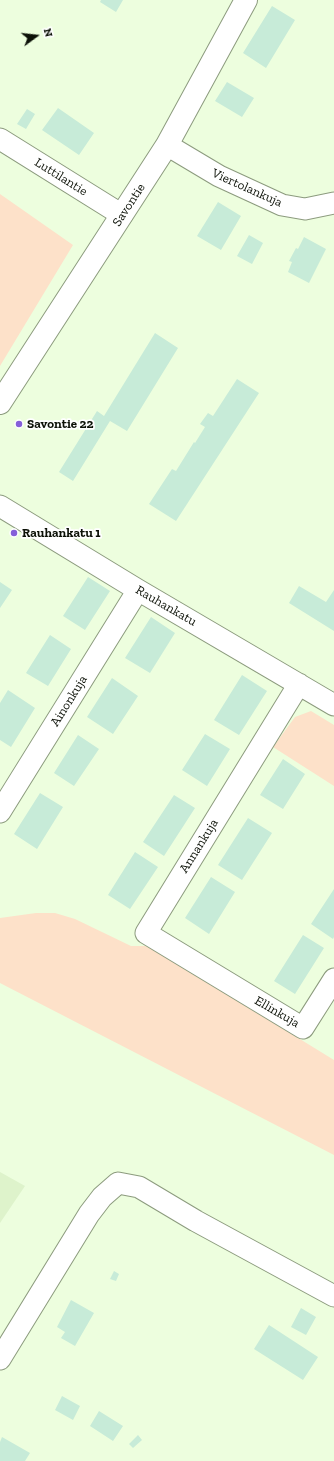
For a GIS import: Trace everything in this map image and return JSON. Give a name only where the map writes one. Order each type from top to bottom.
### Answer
[{"type":"street","name":"Savontie","points":[[0,403],[167,145],[245,0]]},
{"type":"street","name":"Luttilantie","points":[[0,139],[122,215]]},
{"type":"street","name":"Viertolankuja","points":[[167,145],[219,176],[282,205],[305,210],[334,203]]},
{"type":"street","name":"Rauhankatu","points":[[0,506],[138,590],[334,705]]},
{"type":"street","name":"Ainonkuja","points":[[0,812],[138,590]]},
{"type":"street","name":"Annankuja","points":[[221,979],[146,934],[299,684]]},
{"type":"street","name":"Ellinkuja","points":[[221,979],[303,1028],[334,979]]},
{"type":"street","points":[[0,1359],[89,1214],[102,1196],[118,1183],[138,1187],[196,1221],[334,1296]]},
{"type":"shaded area","points":[[0,194],[73,245],[0,366]]},
{"type":"shaded area","points":[[311,711],[334,725],[334,786],[273,747],[295,717]]},
{"type":"shaded area","points":[[36,913],[55,913],[75,919],[131,946],[145,946],[155,950],[334,1060],[334,1155],[0,983],[0,918]]},
{"type":"shaded area","points":[[0,1172],[25,1186],[0,1223]]},
{"type":"building","points":[[101,0],[123,0],[116,12],[100,2]]},
{"type":"building","points":[[272,6],[295,20],[266,68],[243,53]]},
{"type":"building","points":[[227,82],[254,98],[242,117],[215,101]]},
{"type":"building","points":[[58,108],[94,133],[79,155],[42,130]]},
{"type":"building","points":[[27,109],[35,114],[26,129],[17,124]]},
{"type":"building","points":[[218,202],[241,216],[221,250],[197,236]]},
{"type":"building","points":[[249,235],[263,243],[252,264],[237,256]]},
{"type":"building","points":[[304,237],[326,249],[309,283],[288,272],[292,262],[289,261],[296,248],[298,249]]},
{"type":"building","points":[[155,333],[178,348],[127,431],[110,421],[73,481],[59,472],[97,411],[104,416]]},
{"type":"building","points":[[237,379],[259,393],[176,521],[149,504],[172,469],[176,471],[194,442],[195,443],[205,427],[200,424],[208,413],[213,416]]},
{"type":"building","points":[[88,577],[110,591],[85,630],[63,616]]},
{"type":"building","points":[[0,582],[12,590],[0,608]]},
{"type":"building","points":[[299,586],[326,602],[334,590],[334,631],[289,603]]},
{"type":"building","points":[[151,617],[175,633],[150,673],[125,658]]},
{"type":"building","points":[[50,635],[71,649],[48,686],[26,673]]},
{"type":"building","points":[[242,675],[267,691],[239,735],[214,720]]},
{"type":"building","points":[[112,678],[138,696],[113,734],[87,717]]},
{"type":"building","points":[[8,690],[35,708],[11,747],[0,740],[0,703]]},
{"type":"building","points":[[205,734],[230,749],[207,786],[182,770]]},
{"type":"building","points":[[78,735],[99,749],[74,786],[54,773]]},
{"type":"building","points":[[283,759],[305,774],[283,809],[260,795]]},
{"type":"building","points":[[40,793],[63,807],[37,849],[14,834]]},
{"type":"building","points":[[174,795],[195,808],[164,856],[143,842]]},
{"type":"building","points":[[248,818],[272,833],[242,880],[218,865]]},
{"type":"building","points":[[135,852],[158,867],[130,909],[108,895]]},
{"type":"building","points":[[211,877],[235,892],[209,934],[185,918]]},
{"type":"building","points":[[334,889],[334,937],[333,939],[311,924]]},
{"type":"building","points":[[303,935],[324,948],[295,994],[274,981]]},
{"type":"building","points":[[114,1271],[119,1274],[116,1281],[110,1279]]},
{"type":"building","points":[[71,1300],[94,1313],[75,1346],[61,1338],[65,1332],[57,1327]]},
{"type":"building","points":[[301,1308],[316,1317],[306,1335],[291,1327]]},
{"type":"building","points":[[269,1325],[318,1357],[303,1380],[254,1349]]},
{"type":"building","points":[[62,1396],[80,1406],[73,1420],[55,1410]]},
{"type":"building","points":[[99,1411],[123,1426],[113,1441],[90,1426]]},
{"type":"building","points":[[138,1435],[142,1440],[133,1448],[129,1444]]},
{"type":"building","points":[[2,1437],[30,1453],[25,1461],[0,1461],[0,1442]]},
{"type":"place","name":"Savontie 22","points":[[19,424]]},
{"type":"place","name":"Rauhankatu 1","points":[[14,533]]}]
